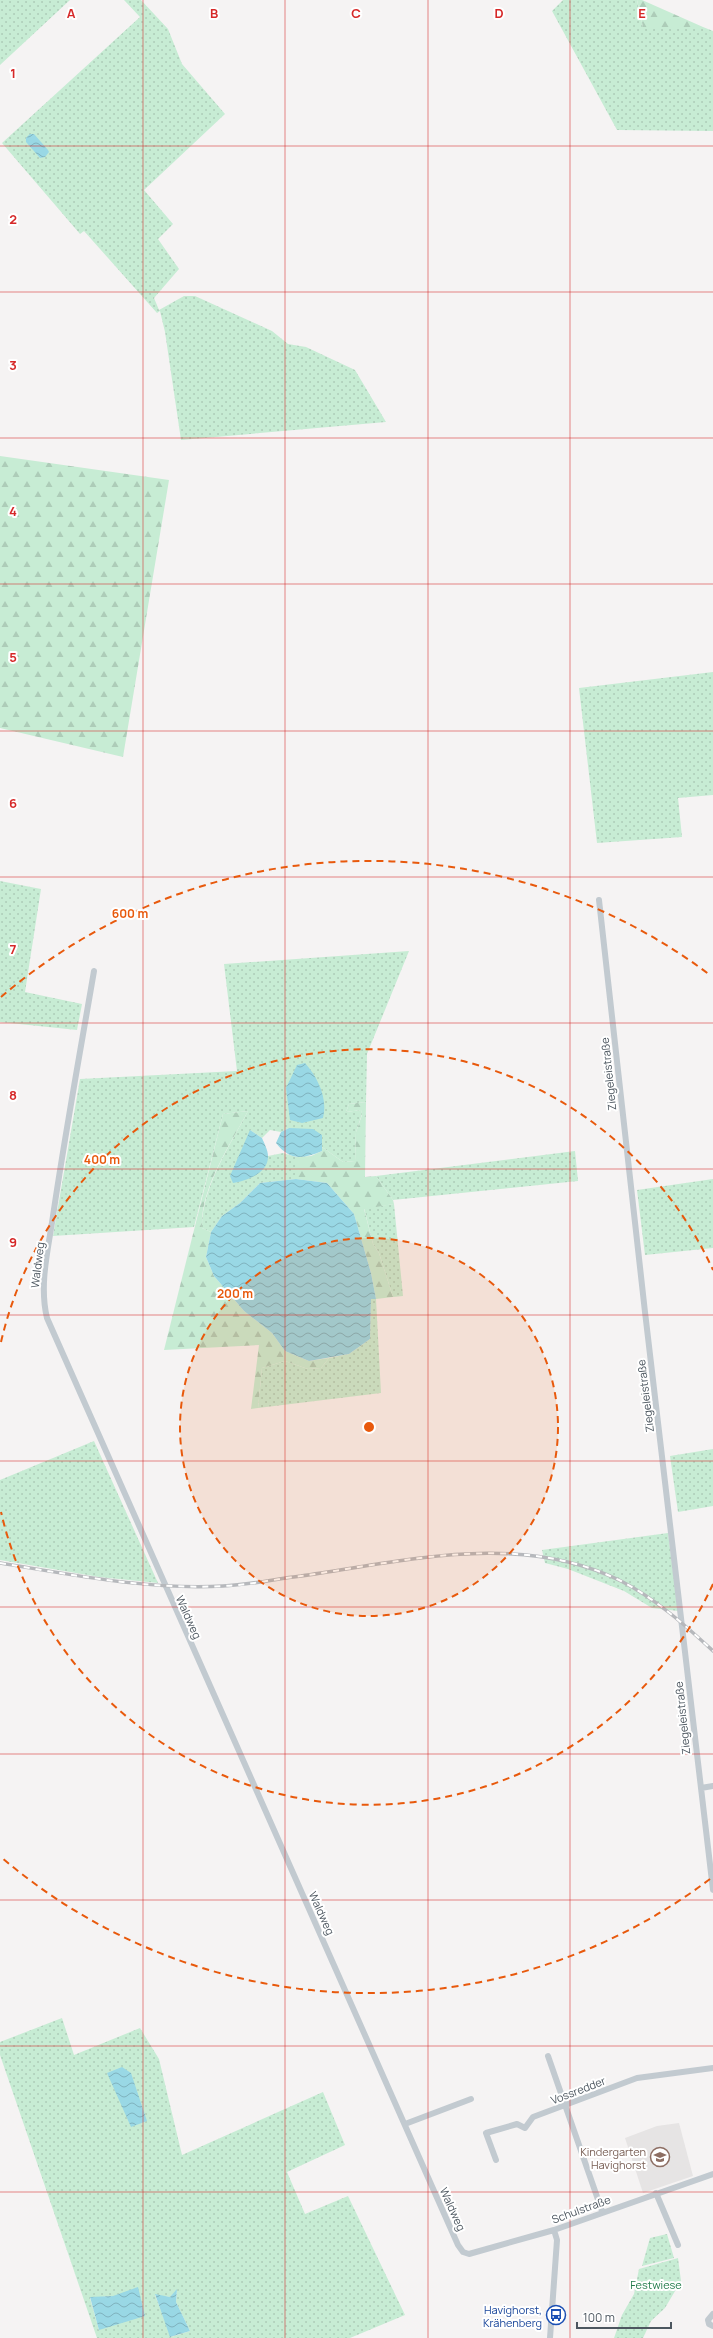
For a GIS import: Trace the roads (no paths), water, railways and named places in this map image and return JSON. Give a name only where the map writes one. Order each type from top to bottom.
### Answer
[{"type":"street","name":"Ziegeleistraße","points":[[599,900],[713,1890]]},
{"type":"street","name":"Waldweg","points":[[94,971],[44,1279],[43,1302],[47,1318],[458,2245]]},
{"type":"street","points":[[701,1788],[713,1786]]},
{"type":"street","points":[[548,2056],[602,2211]]},
{"type":"street","name":"Vossredder","points":[[496,2160],[486,2133],[516,2124],[525,2128],[533,2117],[637,2078],[713,2068]]},
{"type":"street","points":[[405,2124],[471,2099]]},
{"type":"street","name":"Schulstraße","points":[[458,2245],[463,2252],[469,2254],[554,2230],[602,2211],[713,2174]]},
{"type":"street","points":[[656,2193],[678,2245]]},
{"type":"street","points":[[550,2338],[557,2240],[554,2230]]},
{"type":"street","points":[[713,2314],[709,2316],[708,2321],[713,2326]]},
{"type":"water","points":[[30,134],[34,134],[48,150],[49,152],[45,157],[40,158],[26,142],[26,138]]},
{"type":"water","points":[[305,1063],[314,1075],[321,1089],[324,1111],[323,1118],[302,1123],[290,1120],[286,1088],[297,1065]]},
{"type":"water","points":[[289,1128],[313,1129],[322,1135],[322,1151],[303,1157],[292,1156],[286,1153],[276,1143],[281,1132]]},
{"type":"water","points":[[250,1130],[262,1138],[267,1151],[267,1162],[265,1167],[256,1175],[233,1183],[230,1176]]},
{"type":"water","points":[[296,1179],[327,1183],[354,1214],[371,1273],[376,1299],[371,1299],[370,1339],[349,1354],[309,1361],[285,1351],[272,1333],[244,1311],[214,1276],[206,1257],[211,1232],[222,1216],[240,1203],[260,1183]]},
{"type":"water","points":[[122,2067],[131,2073],[147,2121],[131,2127],[107,2073]]},
{"type":"water","points":[[138,2287],[145,2316],[99,2330],[90,2297],[113,2296]]},
{"type":"water","points":[[177,2289],[176,2302],[190,2331],[170,2337],[155,2294],[170,2297]]},
{"type":"railway","points":[[0,1563],[83,1577],[139,1584],[195,1587],[242,1584],[382,1563],[463,1554],[503,1553],[543,1557],[583,1566],[621,1581],[634,1588],[670,1613],[713,1651]]},
{"type":"place","name":"Kindergarten Havighorst","points":[[660,2157]]},
{"type":"place","name":"Havighorst, Krähenberg","points":[[556,2315]]},
{"type":"park label","name":"Festwiese","points":[[656,2284]]}]
